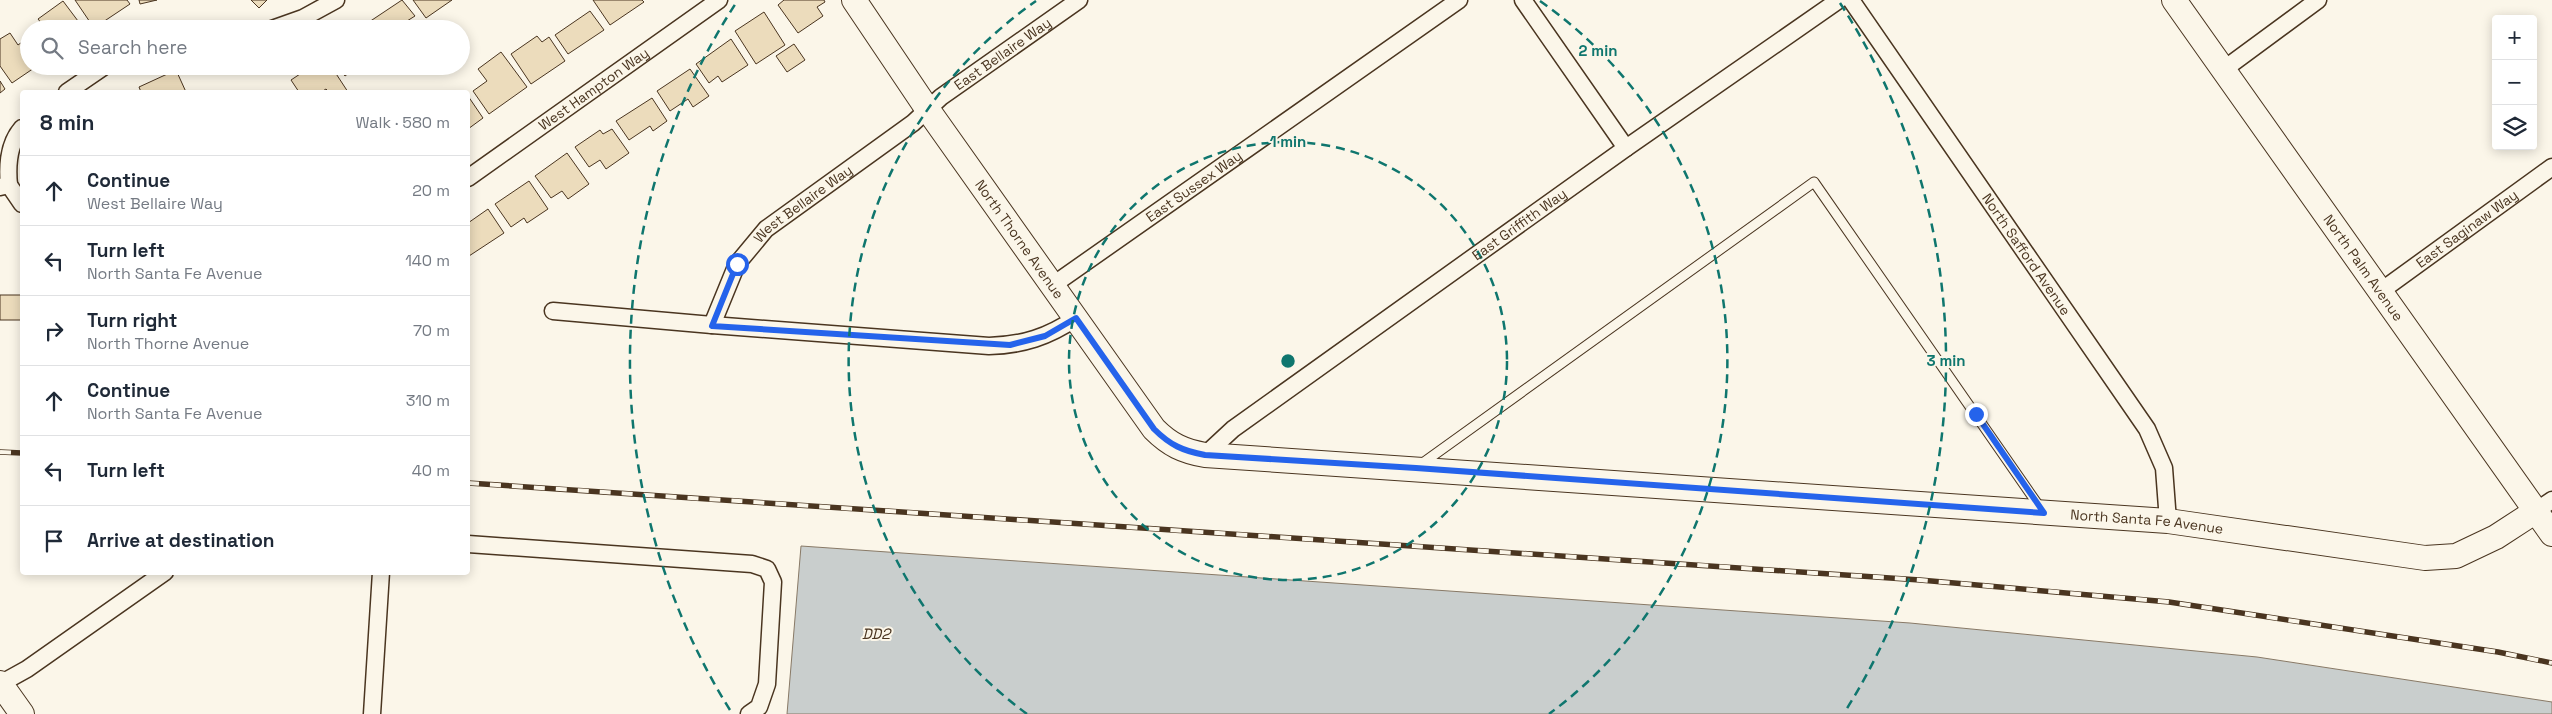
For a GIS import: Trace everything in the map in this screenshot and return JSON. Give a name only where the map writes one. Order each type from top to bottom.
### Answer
[{"type":"street","points":[[297,20],[336,0]]},
{"type":"street","name":"West Hampton Way","points":[[470,177],[719,0]]},
{"type":"street","name":"North Thorne Avenue","points":[[854,0],[928,110],[1154,429],[1169,444],[1183,451],[1205,455]]},
{"type":"street","name":"East Bellaire Way","points":[[928,110],[941,97],[1078,0]]},
{"type":"street","name":"East Sussex Way","points":[[1053,285],[1459,0]]},
{"type":"street","points":[[1523,0],[1626,148]]},
{"type":"street","name":"East Griffith Way","points":[[1205,455],[1233,429],[1626,148],[1840,0]]},
{"type":"street","name":"North Safford Avenue","points":[[1851,0],[2147,429],[2164,468],[2168,521]]},
{"type":"street","name":"North Palm Avenue","points":[[2174,0],[2381,291],[2544,506],[2552,534]]},
{"type":"street","points":[[2223,70],[2318,0]]},
{"type":"street","points":[[70,90],[92,75]]},
{"type":"street","name":"West Bellaire Way","points":[[712,326],[737,264],[766,229],[928,110]]},
{"type":"street","points":[[20,130],[16,135],[7,163],[4,186],[20,202]]},
{"type":"street","name":"East Saginaw Way","points":[[2381,291],[2552,167]]},
{"type":"street","points":[[553,311],[712,326],[1010,345],[1045,336],[1076,318]]},
{"type":"street","name":"North Santa Fe Avenue","points":[[1205,455],[2168,521],[2425,558],[2456,556],[2496,537],[2544,506]]},
{"type":"street","points":[[470,544],[752,564],[767,569],[773,582],[768,684],[759,707],[749,714]]},
{"type":"street","points":[[22,714],[0,683],[90,626],[161,575]]},
{"type":"street","points":[[372,714],[381,575]]},
{"type":"lane","points":[[1416,468],[1814,182],[2044,513]]},
{"type":"water","name":"DD2","points":[[801,546],[1910,623],[2257,657],[2552,702],[2552,714],[787,714]]},
{"type":"building","points":[[75,0],[127,0],[130,4],[106,20],[89,20]]},
{"type":"building","points":[[139,0],[157,0],[140,4]]},
{"type":"building","points":[[251,0],[267,0],[259,8]]},
{"type":"building","points":[[402,0],[415,16],[409,20],[372,20]]},
{"type":"building","points":[[413,0],[452,0],[426,18]]},
{"type":"building","points":[[593,0],[642,0],[644,2],[610,25]]},
{"type":"building","points":[[784,0],[824,0],[825,2],[817,7],[823,16],[798,33],[778,5]]},
{"type":"building","points":[[63,1],[77,20],[39,20]]},
{"type":"building","points":[[590,11],[604,30],[568,54],[555,35]]},
{"type":"building","points":[[764,12],[785,45],[756,64],[735,31]]},
{"type":"building","points":[[10,33],[18,45],[20,44],[20,75],[24,75],[12,83],[0,66],[0,39]]},
{"type":"building","points":[[537,36],[542,42],[549,37],[565,61],[531,84],[511,54]]},
{"type":"building","points":[[731,39],[748,65],[722,82],[718,76],[709,83],[696,64]]},
{"type":"building","points":[[794,44],[805,60],[787,72],[776,56]]},
{"type":"building","points":[[501,52],[527,87],[489,114],[473,91],[487,81],[478,69]]},
{"type":"building","points":[[690,69],[709,96],[693,107],[688,99],[670,111],[657,91]]},
{"type":"building","points":[[165,75],[178,75],[185,90],[140,90],[139,87]]},
{"type":"building","points":[[298,75],[337,75],[347,90],[298,90],[291,80]]},
{"type":"building","points":[[0,81],[5,89],[0,93]]},
{"type":"building","points":[[652,98],[667,121],[653,131],[650,126],[629,140],[616,121]]},
{"type":"building","points":[[470,99],[483,118],[470,128]]},
{"type":"building","points":[[612,129],[629,153],[606,169],[600,160],[589,167],[575,147],[600,130],[603,134]]},
{"type":"building","points":[[567,153],[589,184],[568,199],[562,191],[551,198],[535,176]]},
{"type":"building","points":[[529,181],[548,209],[527,223],[524,218],[511,227],[495,204]]},
{"type":"building","points":[[488,209],[504,233],[470,255],[470,222]]},
{"type":"building","points":[[0,295],[20,295],[20,320],[0,320]]},
{"type":"railway","points":[[0,452],[20,453]]},
{"type":"railway","points":[[470,483],[1920,580],[2169,602],[2498,652],[2552,663]]},
{"type":"route","points":[[737,264],[712,326],[989,346],[1029,342],[1059,329],[1076,318],[1154,429],[1169,444],[1183,451],[1205,455],[1416,468],[2044,513],[1976,414]]}]
